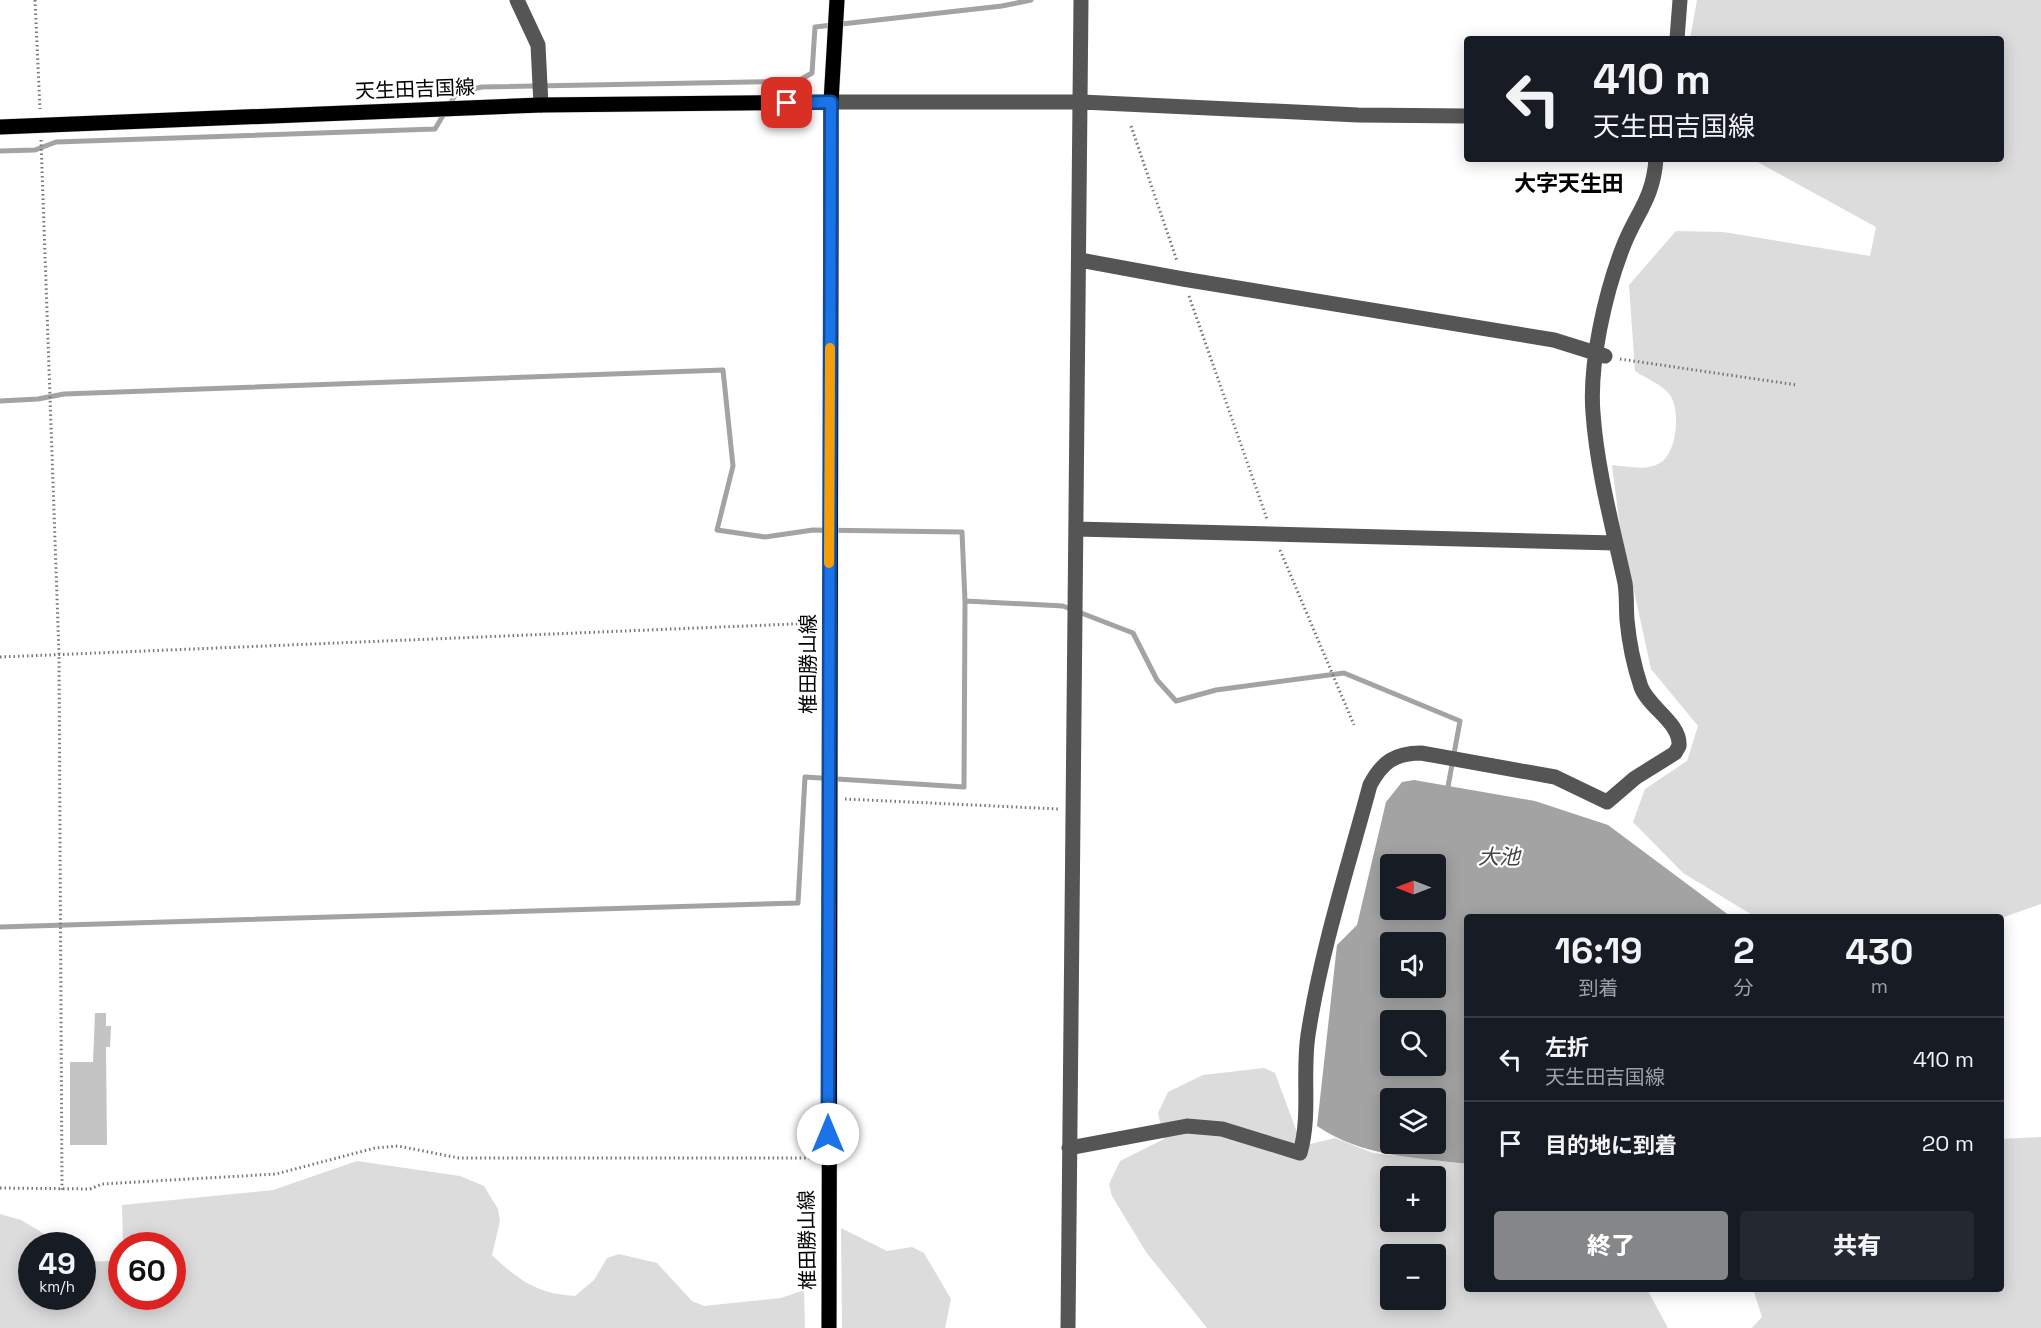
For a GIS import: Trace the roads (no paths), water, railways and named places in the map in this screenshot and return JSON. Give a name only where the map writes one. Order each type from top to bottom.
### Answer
[{"type":"main road","name":"椎田勝山線","points":[[829,1328],[831,102],[837,0]]},
{"type":"main road","name":"天生田吉国線","points":[[0,127],[541,105],[831,102]]},
{"type":"street","points":[[517,0],[538,45],[541,105]]},
{"type":"street","points":[[1068,1328],[1082,0]]},
{"type":"street","points":[[1677,36],[1680,0]]},
{"type":"street","points":[[831,102],[1082,102],[1358,116],[1464,116]]},
{"type":"street","points":[[1069,1148],[1187,1126],[1222,1129],[1300,1153],[1306,1130],[1304,1073],[1314,1000],[1370,785],[1379,769],[1392,758],[1405,753],[1421,753],[1527,771],[1555,777],[1607,802],[1635,778],[1674,753],[1679,746],[1676,731],[1653,707],[1640,685],[1627,619],[1626,586],[1615,543],[1593,414],[1614,273],[1623,246],[1652,189],[1656,162]]},
{"type":"street","points":[[1080,260],[1554,340],[1602,356]]},
{"type":"street","points":[[1076,529],[1615,543]]},
{"type":"water","name":"大池","points":[[1414,780],[1535,801],[1608,825],[1727,914],[1464,914],[1464,1164],[1389,1154],[1446,1154],[1446,1088],[1380,1088],[1380,1152],[1352,1144],[1317,1126],[1337,945],[1357,925],[1386,802],[1402,782]]},
{"type":"waterway","points":[[0,151],[35,150],[56,142],[435,129],[457,92],[482,87],[798,81],[812,73],[815,27],[1002,6],[1031,0]]},
{"type":"waterway","points":[[0,401],[38,399],[64,394],[723,370],[733,466],[717,530],[765,537],[813,530],[962,532],[965,601]]},
{"type":"waterway","points":[[0,927],[798,903],[805,777],[964,787],[965,601],[1063,606],[1133,633],[1157,680],[1176,701],[1216,690],[1344,673],[1460,721],[1447,792]]},
{"type":"district","name":"大字天生田","points":[[1569,183]]}]
